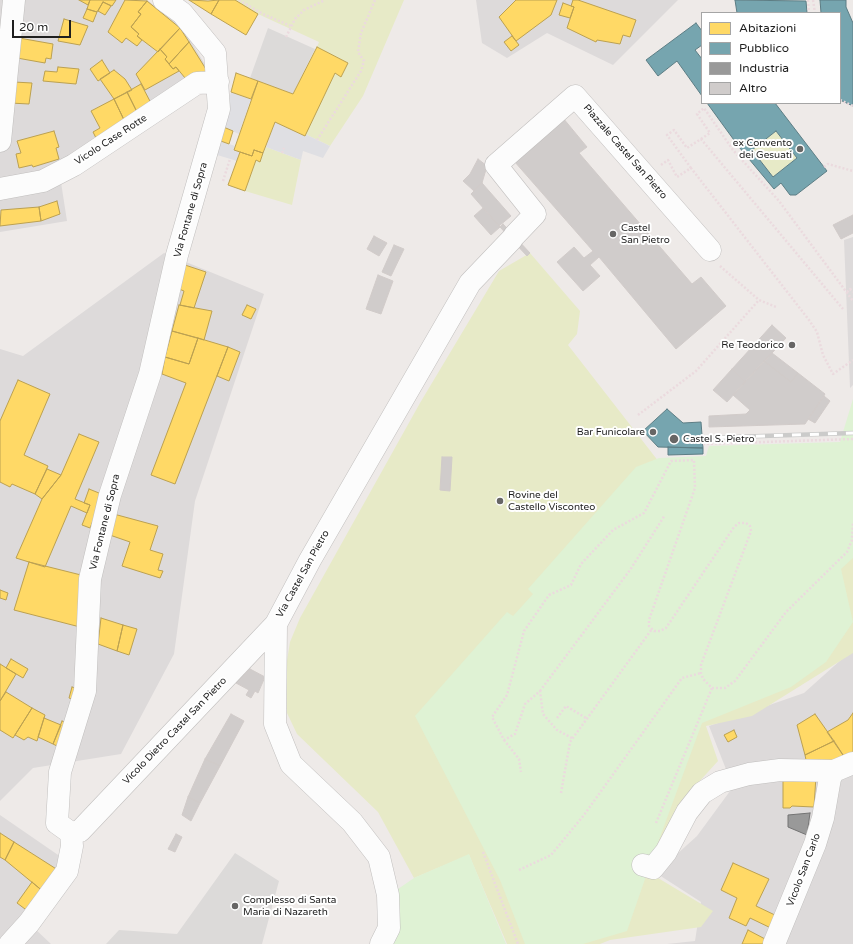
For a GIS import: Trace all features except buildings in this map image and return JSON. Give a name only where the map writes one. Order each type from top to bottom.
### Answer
[{"type":"street","points":[[0,141],[14,0]]},
{"type":"street","points":[[164,0],[182,13],[215,53],[218,82]]},
{"type":"street","name":"Vicolo Case Rotte","points":[[0,189],[43,181],[74,165],[197,83],[218,82]]},
{"type":"street","name":"Via Fontane di Sopra","points":[[71,833],[57,823],[60,772],[84,691],[90,579],[110,495],[150,374],[177,255],[220,109],[218,82]]},
{"type":"street","name":"Piazzale Castel San Pietro","points":[[513,238],[535,214],[496,165],[575,96],[710,250]]},
{"type":"street","name":"Via Castel San Pietro","points":[[381,944],[389,928],[389,921],[388,895],[379,857],[352,822],[291,764],[275,724],[276,624],[310,560],[470,283],[513,238]]},
{"type":"street","name":"Vicolo Dietro Castel San Pietro","points":[[71,833],[80,831],[276,624]]},
{"type":"street","points":[[643,865],[653,868],[666,852],[687,812],[702,793],[720,782],[749,774],[780,770],[843,767]]},
{"type":"street","name":"Vicolo San Carlo","points":[[774,944],[815,844],[823,818],[830,778],[843,767]]},
{"type":"street","points":[[10,944],[29,923],[67,871],[72,846],[71,833]]},
{"type":"path","points":[[239,0],[263,14],[291,26]]},
{"type":"path","points":[[286,37],[295,19],[304,10],[325,0]]},
{"type":"path","points":[[317,140],[361,71],[364,61],[358,52],[361,33],[375,0]]},
{"type":"path","points":[[808,0],[809,12]]},
{"type":"path","points":[[813,0],[815,12]]},
{"type":"path","points":[[841,100],[853,106]]},
{"type":"path","points":[[853,301],[779,201],[733,150],[704,108],[697,114],[710,133],[687,148],[674,130],[667,135],[809,320],[816,332],[823,355],[833,374],[853,360]]},
{"type":"path","points":[[701,139],[843,309]]},
{"type":"path","points":[[282,153],[284,148]]},
{"type":"path","points":[[223,181],[230,159]]},
{"type":"path","points":[[824,167],[828,164],[853,171]]},
{"type":"path","points":[[678,177],[691,168]]},
{"type":"path","points":[[710,250],[713,260],[759,300],[776,307]]},
{"type":"path","points":[[847,292],[850,289],[853,292]]},
{"type":"path","points":[[638,415],[696,371],[759,300]]},
{"type":"path","points":[[703,444],[853,439]]},
{"type":"path","points":[[521,772],[519,759],[504,740],[492,717],[507,695],[524,631],[549,595],[571,585],[581,564],[613,530],[644,513],[670,461],[694,460],[695,488],[649,620],[649,626],[652,629],[660,631],[666,628],[734,527],[739,523],[746,523],[750,526],[751,531],[750,539],[701,665],[703,679],[712,688],[725,688],[735,681],[786,612],[847,552],[852,540],[853,523]]},
{"type":"path","points":[[504,740],[515,734],[525,704],[540,691],[630,570],[665,515]]},
{"type":"path","points":[[561,793],[572,738],[652,629]]},
{"type":"path","points":[[519,870],[551,855],[584,815],[682,678],[701,673]]},
{"type":"path","points":[[653,830],[712,688]]},
{"type":"path","points":[[540,691],[543,714],[557,730],[572,738]]},
{"type":"path","points":[[557,718],[566,706],[586,718]]},
{"type":"path","points":[[483,852],[518,944]]},
{"type":"shaded area","points":[[0,0],[147,0],[181,25],[212,76],[58,163],[67,221],[0,232]]},
{"type":"shaded area","points":[[476,0],[678,0],[613,65],[547,33],[507,58],[482,43]]},
{"type":"shaded area","points":[[268,28],[315,49],[293,94],[250,78]]},
{"type":"shaded area","points":[[231,92],[251,99],[239,134],[221,126]]},
{"type":"shaded area","points":[[275,122],[330,146],[323,158],[303,151],[301,160],[266,147]]},
{"type":"shaded area","points":[[218,140],[235,146],[234,150],[240,152],[237,161],[214,154]]},
{"type":"shaded area","points":[[853,237],[853,385],[850,388],[844,240]]},
{"type":"shaded area","points":[[164,253],[264,294],[195,501],[174,654],[121,754],[33,768],[0,801],[0,349],[23,356]]},
{"type":"shaded area","points":[[853,649],[853,944],[667,944],[695,941],[701,902],[656,873],[697,836],[733,787],[709,726],[804,693]]},
{"type":"shaded area","points":[[0,815],[77,868],[33,927],[51,944],[0,944]]},
{"type":"shaded area","name":"Complesso di Santa Maria di Nazareth","points":[[235,853],[279,881],[262,944],[106,944],[119,930],[177,934]]},
{"type":"green space","points":[[235,0],[404,0],[363,96],[330,146],[305,134],[335,73],[341,77],[348,63],[317,47],[319,42],[258,14]]},
{"type":"green space","points":[[776,131],[797,158],[773,177],[752,150]]},
{"type":"green space","points":[[266,147],[301,160],[292,205],[245,191],[256,160],[260,162]]},
{"type":"green space","points":[[530,253],[580,311],[577,334],[568,345],[659,462],[853,446],[853,653],[752,716],[706,726],[718,761],[687,795],[653,875],[713,911],[701,927],[610,940],[600,944],[507,944],[469,855],[414,878],[378,812],[297,734],[287,713],[285,673],[290,642],[300,618],[420,403],[499,271]]},
{"type":"green space","points":[[853,399],[853,558],[841,569],[853,622],[826,662],[791,687],[702,723],[627,931],[583,944],[525,944],[500,880],[415,716],[507,612],[513,616],[533,594],[528,589],[636,467],[659,458],[706,456],[709,446],[840,442]]},
{"type":"green space","points":[[469,854],[506,944],[392,944],[398,889],[414,878]]},
{"type":"railway","points":[[702,438],[853,433]]},
{"type":"place","name":"ex Convento dei Gesuati","points":[[800,149]]},
{"type":"place","name":"Castel San Pietro","points":[[613,234]]},
{"type":"place","name":"Re Teodorico","points":[[792,345]]},
{"type":"place","name":"Bar Funicolare","points":[[653,432]]},
{"type":"place","name":"Castel S. Pietro","points":[[674,439]]},
{"type":"place","name":"Rovine del Castello Visconteo","points":[[500,501]]},
{"type":"place","name":"Complesso di Santa Maria di Nazareth","points":[[235,906]]}]
